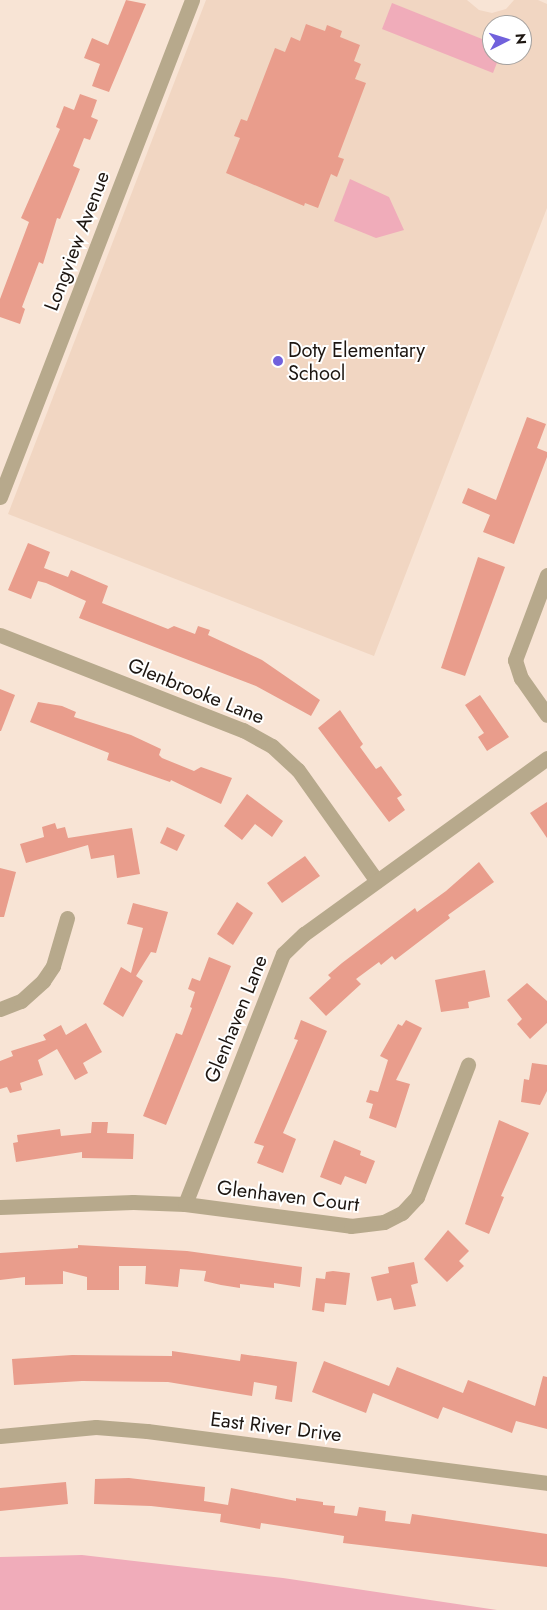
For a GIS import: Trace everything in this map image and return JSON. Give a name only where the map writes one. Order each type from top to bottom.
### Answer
[{"type":"street","name":"Longview Avenue","points":[[0,497],[192,0]]},
{"type":"street","points":[[547,575],[515,660],[521,678],[547,715]]},
{"type":"street","name":"Glenbrooke Lane","points":[[0,634],[243,730],[272,746],[298,770],[377,881]]},
{"type":"street","name":"Glenhaven Lane","points":[[185,1204],[277,964],[297,940],[547,758]]},
{"type":"street","points":[[0,1009],[21,1001],[43,981],[53,966],[68,918]]},
{"type":"street","name":"Glenhaven Court","points":[[185,1204],[351,1226],[384,1222],[402,1213],[417,1197],[468,1065]]},
{"type":"street","points":[[0,1207],[57,1202],[185,1204]]},
{"type":"street","name":"East River Drive","points":[[0,1436],[96,1427],[122,1429],[547,1483]]},
{"type":"shaded area","name":"Doty Elementary School","points":[[206,0],[467,0],[479,10],[492,13],[506,9],[514,0],[538,0],[547,4],[547,208],[374,656],[8,514]]},
{"type":"shaded area","points":[[392,3],[482,39],[482,65],[496,65],[493,73],[382,29]]},
{"type":"shaded area","points":[[350,179],[389,197],[404,230],[376,238],[334,221]]},
{"type":"shaded area","points":[[82,1555],[283,1578],[497,1610],[0,1610],[0,1557]]},
{"type":"building","points":[[126,0],[146,4],[109,92],[92,86],[100,64],[84,58],[92,38],[108,45]]},
{"type":"building","points":[[306,24],[325,31],[327,25],[342,31],[340,37],[360,45],[354,61],[361,64],[355,79],[366,83],[338,157],[344,159],[337,177],[331,174],[318,208],[305,203],[304,206],[226,173],[240,138],[234,136],[241,119],[247,121],[275,48],[285,52],[291,37],[300,41]]},
{"type":"building","points":[[80,94],[97,100],[91,117],[98,120],[90,140],[84,138],[73,166],[80,169],[60,219],[57,218],[43,264],[39,262],[22,307],[25,309],[20,324],[0,317],[0,299],[29,222],[21,218],[60,129],[56,127],[64,106],[74,110]]},
{"type":"building","points":[[527,417],[546,424],[537,448],[547,452],[547,457],[514,544],[483,532],[490,515],[462,503],[468,488],[496,500]]},
{"type":"building","points":[[28,543],[50,552],[44,568],[68,577],[71,570],[108,586],[102,603],[168,629],[174,626],[195,634],[198,626],[210,630],[208,635],[262,660],[320,700],[311,716],[256,686],[79,618],[86,601],[46,583],[38,581],[31,599],[8,590]]},
{"type":"building","points":[[478,557],[505,567],[465,676],[441,668]]},
{"type":"building","points":[[0,689],[15,695],[1,731],[0,731]]},
{"type":"building","points":[[480,695],[509,737],[487,751],[478,737],[484,733],[465,705]]},
{"type":"building","points":[[38,702],[62,706],[76,712],[74,717],[131,735],[161,749],[159,755],[162,758],[194,771],[201,767],[232,778],[221,804],[171,780],[170,782],[107,760],[109,753],[30,722]]},
{"type":"building","points":[[340,710],[363,744],[360,747],[376,769],[381,766],[402,795],[397,798],[405,810],[389,822],[318,728]]},
{"type":"building","points":[[247,794],[283,821],[272,837],[255,824],[242,840],[224,826]]},
{"type":"building","points":[[547,802],[547,838],[530,813]]},
{"type":"building","points":[[55,823],[57,829],[65,827],[68,838],[132,828],[140,874],[117,878],[114,855],[91,859],[88,845],[26,863],[20,844],[44,837],[42,827]]},
{"type":"building","points":[[167,827],[185,835],[177,851],[160,843]]},
{"type":"building","points":[[305,856],[320,876],[282,903],[267,883]]},
{"type":"building","points":[[479,862],[494,882],[448,915],[450,918],[395,960],[392,956],[381,965],[379,962],[356,979],[361,984],[326,1016],[309,998],[331,978],[328,975],[342,963],[415,908],[417,912],[446,891]]},
{"type":"building","points":[[0,868],[16,872],[4,917],[0,917]]},
{"type":"building","points":[[237,902],[253,913],[233,945],[217,934]]},
{"type":"building","points":[[133,903],[168,912],[156,953],[151,952],[136,976],[143,981],[123,1017],[103,1004],[121,967],[131,973],[143,928],[127,924]]},
{"type":"building","points":[[209,957],[231,966],[166,1125],[143,1116],[176,1033],[182,1035],[192,1008],[190,1007],[195,992],[188,989],[192,978],[200,981]]},
{"type":"building","points":[[485,970],[490,997],[468,1002],[469,1008],[441,1012],[435,980]]},
{"type":"building","points":[[527,983],[547,1001],[547,1023],[530,1039],[517,1024],[522,1019],[507,1000]]},
{"type":"building","points":[[301,1020],[327,1031],[283,1133],[296,1139],[283,1173],[257,1163],[264,1146],[254,1143],[298,1040],[294,1039]]},
{"type":"building","points":[[406,1020],[422,1028],[396,1080],[410,1084],[396,1128],[369,1118],[373,1104],[366,1102],[370,1090],[378,1092],[388,1060],[380,1056],[398,1024],[402,1026]]},
{"type":"building","points":[[86,1023],[102,1052],[83,1063],[88,1073],[75,1080],[57,1049],[38,1060],[43,1075],[20,1083],[22,1090],[10,1093],[7,1087],[0,1089],[0,1061],[13,1056],[11,1051],[46,1040],[43,1035],[61,1025],[66,1035]]},
{"type":"building","points":[[532,1063],[547,1065],[547,1091],[540,1105],[521,1102],[524,1079],[529,1080]]},
{"type":"building","points":[[499,1120],[529,1133],[501,1196],[504,1197],[489,1234],[465,1224]]},
{"type":"building","points":[[92,1122],[108,1122],[107,1133],[134,1134],[133,1159],[82,1158],[82,1152],[16,1162],[13,1143],[18,1142],[17,1135],[60,1129],[61,1136],[91,1133]]},
{"type":"building","points":[[334,1140],[361,1151],[360,1155],[375,1161],[366,1184],[345,1176],[341,1185],[320,1177]]},
{"type":"building","points":[[448,1230],[469,1251],[459,1261],[464,1266],[447,1282],[424,1259]]},
{"type":"building","points":[[78,1245],[187,1251],[302,1267],[300,1287],[274,1283],[274,1288],[240,1284],[240,1288],[204,1281],[206,1271],[180,1269],[178,1287],[145,1284],[146,1266],[119,1266],[119,1290],[87,1290],[87,1277],[63,1271],[63,1284],[25,1285],[25,1277],[0,1280],[0,1253],[78,1248]]},
{"type":"building","points":[[414,1262],[418,1283],[411,1285],[416,1306],[394,1310],[391,1298],[377,1301],[371,1277],[389,1273],[388,1267]]},
{"type":"building","points":[[326,1272],[350,1273],[346,1305],[325,1303],[324,1312],[312,1310],[316,1278],[325,1279]]},
{"type":"building","points":[[172,1351],[240,1361],[241,1354],[297,1362],[292,1402],[275,1399],[277,1386],[254,1382],[252,1396],[168,1382],[82,1381],[14,1385],[12,1359],[72,1355],[172,1356]]},
{"type":"building","points":[[324,1361],[389,1386],[397,1367],[463,1393],[468,1380],[535,1406],[543,1376],[547,1377],[547,1429],[516,1421],[512,1433],[443,1407],[438,1419],[373,1393],[366,1413],[312,1392]]},
{"type":"building","points":[[129,1478],[205,1487],[204,1501],[228,1505],[231,1488],[296,1501],[296,1498],[323,1502],[323,1505],[335,1506],[334,1513],[357,1516],[359,1507],[386,1511],[385,1521],[410,1524],[412,1514],[547,1534],[547,1567],[343,1543],[344,1536],[261,1523],[260,1529],[220,1522],[221,1514],[151,1506],[94,1504],[95,1479]]},
{"type":"building","points":[[66,1482],[68,1504],[0,1511],[0,1488]]},
{"type":"place","name":"Doty Elementary School","points":[[278,361]]}]
